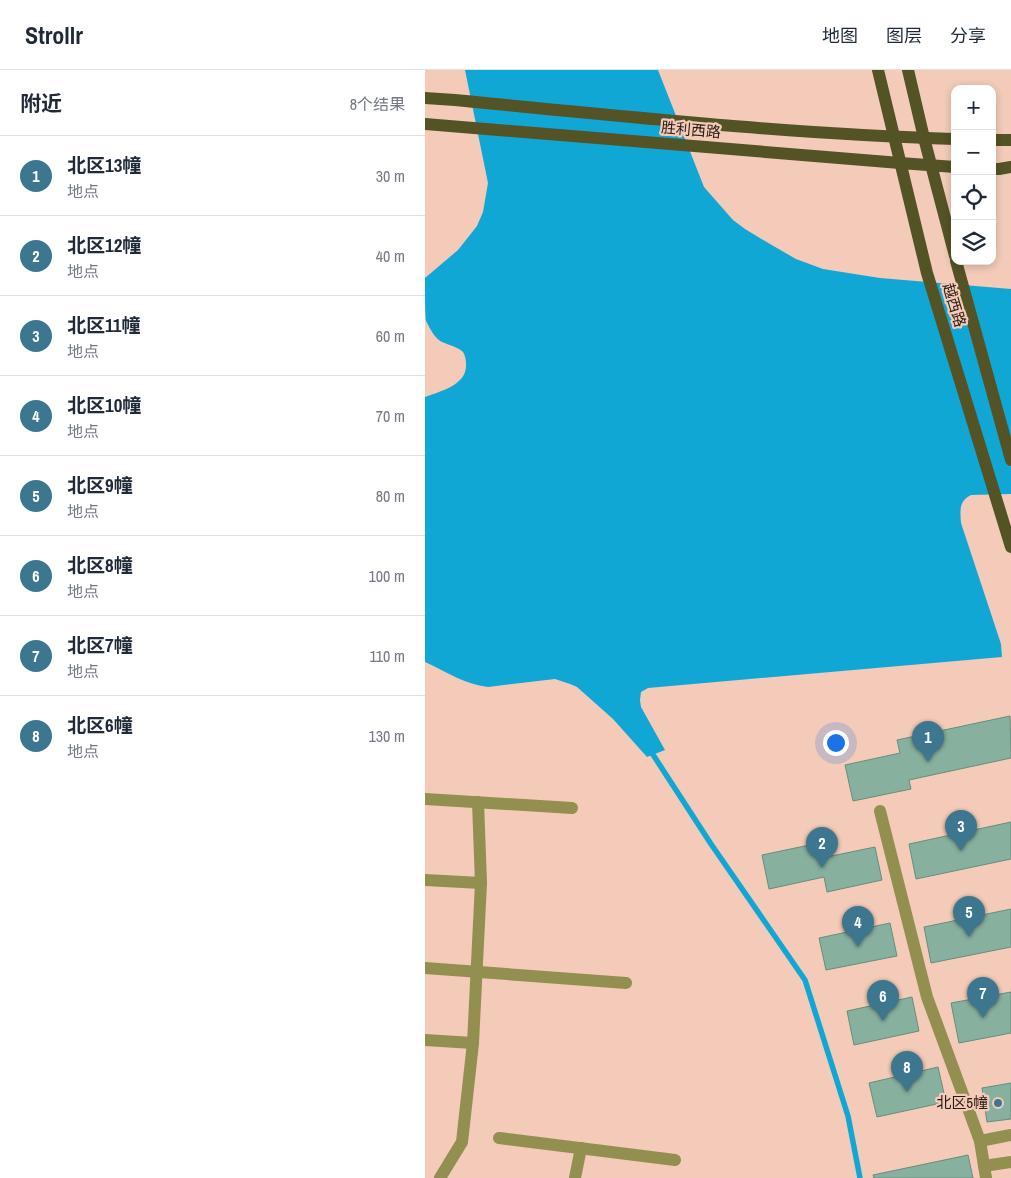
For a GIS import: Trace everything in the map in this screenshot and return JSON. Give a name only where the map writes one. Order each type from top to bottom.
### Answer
[{"type":"main road","name":"越西路","points":[[878,70],[927,273],[1011,547]]},
{"type":"main road","points":[[908,70],[951,241]]},
{"type":"main road","name":"胜利西路","points":[[425,98],[705,124],[893,137],[951,139]]},
{"type":"main road","name":"胜利西路","points":[[425,124],[951,166]]},
{"type":"main road","points":[[996,140],[1011,140]]},
{"type":"main road","points":[[996,169],[1011,167]]},
{"type":"main road","name":"越西路","points":[[957,265],[1011,460]]},
{"type":"street","points":[[425,799],[572,808]]},
{"type":"street","points":[[440,1178],[461,1142],[473,1043],[481,883],[477,802]]},
{"type":"street","points":[[880,811],[927,997],[980,1141],[985,1172],[1011,1162]]},
{"type":"street","points":[[425,880],[481,883]]},
{"type":"street","points":[[425,968],[626,983]]},
{"type":"street","points":[[425,1040],[473,1043]]},
{"type":"street","points":[[980,1141],[1011,1135]]},
{"type":"street","points":[[499,1138],[675,1160]]},
{"type":"street","points":[[575,1178],[581,1148]]},
{"type":"water","points":[[465,70],[658,70],[704,187],[733,220],[745,229],[796,259],[823,269],[880,278],[1011,289],[1011,494],[971,495],[962,503],[960,514],[961,523],[1001,644],[1002,657],[648,688],[641,692],[641,707],[665,750],[647,757],[613,719],[577,687],[570,684],[555,679],[488,687],[463,680],[425,662],[425,397],[458,382],[463,377],[466,363],[463,352],[439,340],[426,321],[425,278],[458,250],[477,226],[483,212],[488,183]]},
{"type":"building","points":[[1010,716],[1011,758],[909,780],[911,789],[853,801],[845,765],[900,753],[897,740]]},
{"type":"building","points":[[1011,822],[1011,859],[916,879],[909,844]]},
{"type":"building","points":[[819,843],[822,858],[875,847],[882,880],[827,892],[824,877],[769,889],[762,855]]},
{"type":"building","points":[[1011,909],[1011,947],[931,963],[924,927]]},
{"type":"building","points":[[890,923],[897,956],[826,970],[819,938]]},
{"type":"building","points":[[1011,992],[1011,1033],[959,1043],[951,1003]]},
{"type":"building","points":[[912,997],[919,1031],[854,1045],[847,1011]]},
{"type":"building","points":[[938,1067],[946,1102],[877,1117],[869,1083]]},
{"type":"building","name":"北区5幢","points":[[1011,1083],[1011,1119],[987,1122],[982,1088]]},
{"type":"building","points":[[968,1155],[973,1178],[874,1178],[873,1175]]},
{"type":"waterway","points":[[650,750],[711,844],[805,980],[848,1116],[860,1178]]},
{"type":"place","name":"北区13幢","points":[[928,762]]},
{"type":"place","name":"北区11幢","points":[[961,851]]},
{"type":"place","name":"北区12幢","points":[[822,868]]},
{"type":"place","name":"北区9幢","points":[[969,937]]},
{"type":"place","name":"北区10幢","points":[[858,947]]},
{"type":"place","name":"北区7幢","points":[[983,1018]]},
{"type":"place","name":"北区8幢","points":[[883,1021]]},
{"type":"place","name":"北区6幢","points":[[907,1092]]},
{"type":"place","name":"北区5幢","points":[[998,1103]]}]
